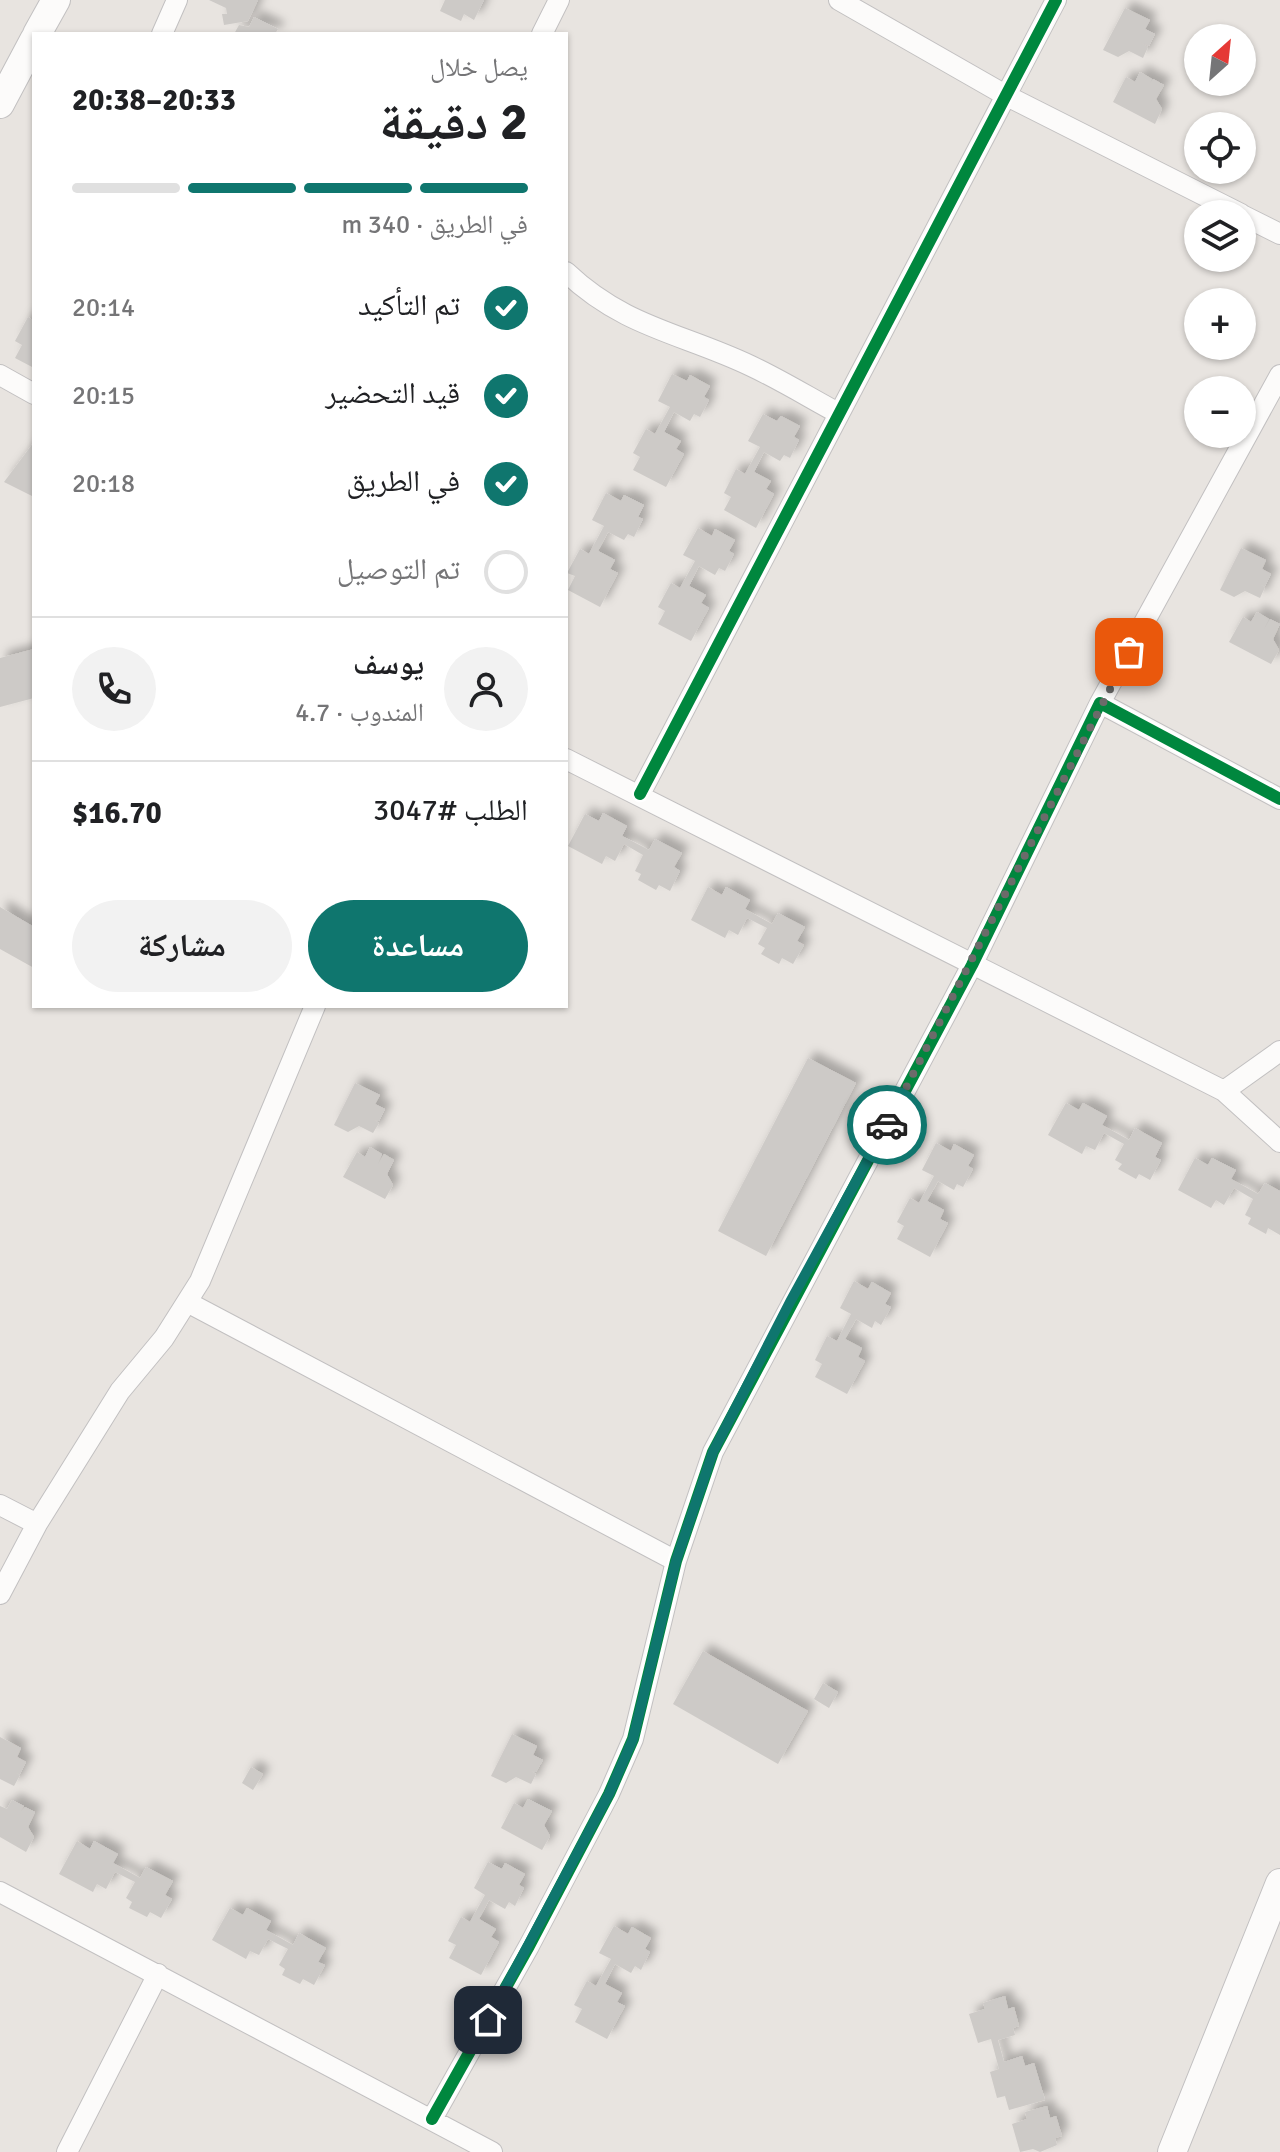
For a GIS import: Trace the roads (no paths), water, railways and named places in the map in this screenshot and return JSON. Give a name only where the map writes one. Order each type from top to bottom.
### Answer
[{"type":"street","points":[[38,32],[56,0]]},
{"type":"street","points":[[163,32],[177,0]]},
{"type":"street","points":[[543,32],[559,0]]},
{"type":"street","points":[[839,0],[1007,96],[1213,200]]},
{"type":"street","points":[[640,794],[1056,0]]},
{"type":"street","points":[[0,104],[32,44]]},
{"type":"street","points":[[1256,222],[1280,234]]},
{"type":"street","points":[[568,274],[608,308],[652,330],[751,366],[838,413]]},
{"type":"street","points":[[0,375],[32,393]]},
{"type":"street","points":[[432,2119],[609,1794],[633,1739],[676,1561],[713,1452],[972,965],[1100,703],[1280,375]]},
{"type":"street","points":[[1100,703],[1280,799]]},
{"type":"street","points":[[568,760],[1224,1091],[1280,1142]]},
{"type":"street","points":[[0,1594],[37,1524],[120,1391],[164,1338],[187,1302],[226,1226],[314,1008]]},
{"type":"street","points":[[1224,1091],[1280,1051]]},
{"type":"street","points":[[187,1302],[676,1561]]},
{"type":"street","points":[[0,1505],[37,1524]]},
{"type":"street","points":[[1172,2152],[1280,1883]]},
{"type":"street","points":[[0,1892],[492,2152]]},
{"type":"street","points":[[67,2152],[158,1974]]}]
